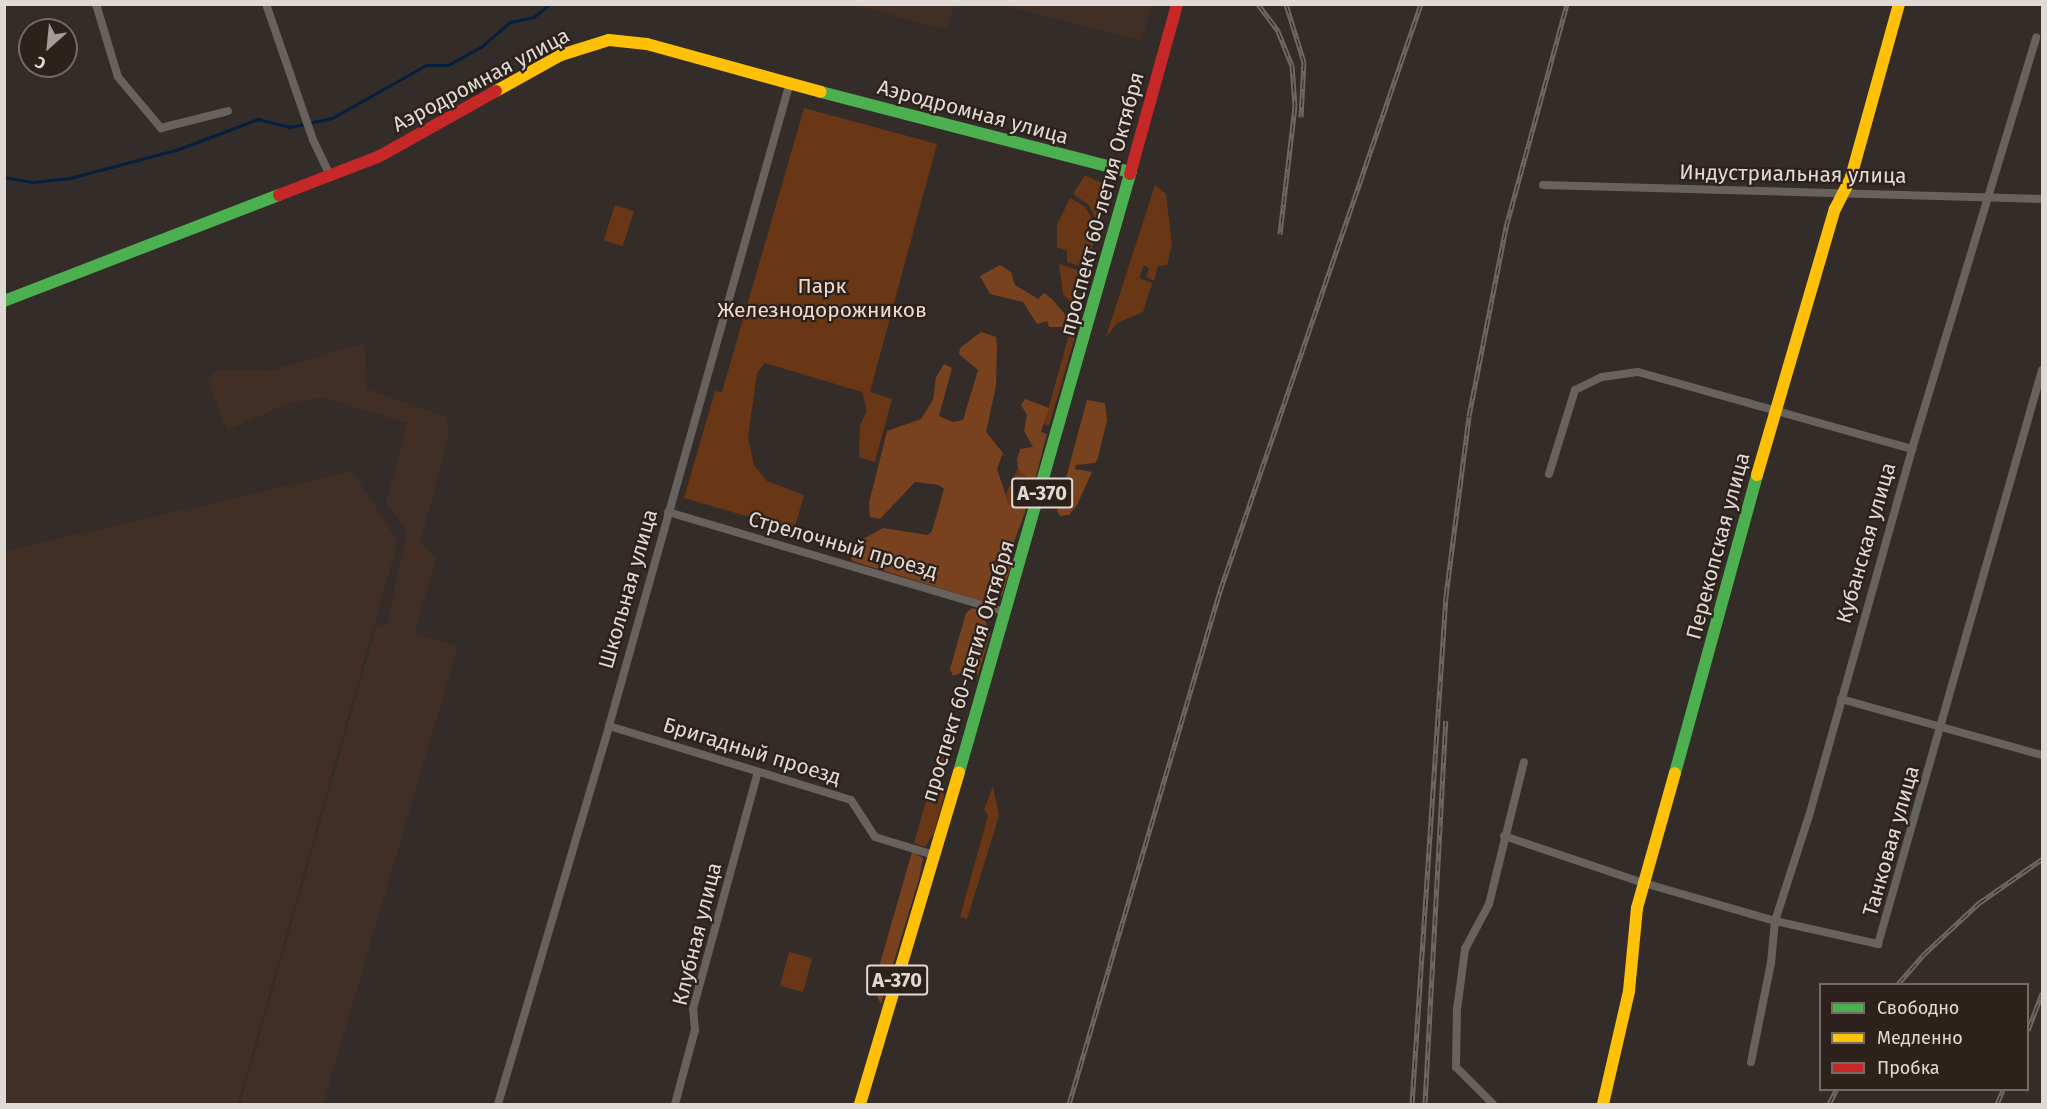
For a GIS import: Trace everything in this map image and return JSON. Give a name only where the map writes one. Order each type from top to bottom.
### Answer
[{"type":"main road","name":"проспект 60-летия Октября","points":[[860,1104],[1006,612],[1178,4]]},
{"type":"main road","name":"Перекопская улица","points":[[1604,1104],[1629,991],[1637,908],[1776,408],[1835,209],[1844,193],[1899,4]]},
{"type":"main road","name":"Аэродромная улица","points":[[4,301],[331,177],[380,156],[561,55],[593,43],[609,40],[647,44],[921,120],[1131,172]]},
{"type":"street","points":[[96,4],[118,78],[161,128],[228,111]]},
{"type":"street","points":[[266,4],[308,127],[331,177]]},
{"type":"street","name":"Кубанская улица","points":[[1751,1062],[1771,963],[1775,921],[1912,449],[2036,37]]},
{"type":"street","name":"Школьная улица","points":[[498,1104],[609,726],[790,82]]},
{"type":"street","name":"Индустриальная улица","points":[[1544,186],[2043,199]]},
{"type":"street","name":"Танковая улица","points":[[1504,836],[1644,884],[1775,921],[1874,945],[1881,941],[2043,370]]},
{"type":"street","points":[[1549,474],[1575,390],[1612,374],[1649,372],[1912,449]]},
{"type":"street","name":"Стрелочный проезд","points":[[668,512],[1006,612]]},
{"type":"street","points":[[1841,699],[2043,755]]},
{"type":"street","name":"Бригадный проезд","points":[[609,726],[851,800],[875,837],[934,855]]},
{"type":"street","points":[[1493,1104],[1460,1074],[1454,1060],[1463,955],[1489,904],[1524,762]]},
{"type":"street","name":"Клубная улица","points":[[675,1104],[695,1030],[693,1009],[758,772]]},
{"type":"shaded area","points":[[955,4],[947,30],[854,5]]},
{"type":"shaded area","points":[[1152,4],[1141,41],[1004,5]]},
{"type":"shaded area","points":[[1000,265],[1011,272],[1015,285],[1038,299],[1044,293],[1053,300],[1068,318],[1064,327],[1049,327],[1047,321],[1037,324],[1023,302],[990,294],[980,276]]},
{"type":"shaded area","points":[[981,332],[996,337],[997,346],[996,386],[986,432],[1003,453],[997,469],[1009,505],[1014,506],[1019,499],[1028,504],[1008,558],[1010,568],[1002,596],[995,600],[997,574],[985,602],[852,561],[851,557],[863,539],[883,528],[928,535],[932,531],[944,489],[939,485],[915,482],[880,519],[870,517],[869,503],[887,431],[921,419],[933,400],[936,377],[944,364],[952,368],[939,416],[953,422],[963,420],[978,370],[959,354],[960,348]]},
{"type":"shaded area","points":[[364,343],[367,389],[447,417],[449,434],[420,543],[437,558],[414,633],[458,646],[323,1104],[240,1104],[377,624],[387,626],[407,530],[386,503],[407,423],[324,398],[292,402],[227,430],[207,380],[219,369],[270,371]]},
{"type":"shaded area","points":[[1025,399],[1049,408],[1041,432],[1047,434],[1035,480],[1031,481],[1018,469],[1017,459],[1020,449],[1033,447],[1024,431],[1027,415],[1021,405]]},
{"type":"shaded area","points":[[1087,400],[1105,403],[1107,420],[1095,463],[1076,465],[1075,469],[1092,472],[1077,505],[1069,515],[1060,516],[1057,511]]},
{"type":"shaded area","points":[[352,471],[398,541],[238,1104],[5,1104],[5,551]]},
{"type":"shaded area","points":[[972,608],[982,611],[990,634],[978,675],[963,672],[953,676],[950,669],[966,613]]},
{"type":"shaded area","points":[[912,852],[923,858],[919,879],[881,1004],[873,988]]},
{"type":"green space","name":"Парк Железнодорожников","points":[[804,108],[937,144],[870,392],[892,399],[875,462],[859,457],[860,425],[867,411],[862,392],[765,363],[757,373],[748,437],[754,465],[767,481],[804,495],[794,530],[684,498],[715,391],[722,392]]},
{"type":"green space","points":[[1085,175],[1108,186],[1098,223],[1088,204],[1073,194]]},
{"type":"green space","points":[[1155,185],[1166,194],[1172,245],[1167,265],[1158,266],[1154,281],[1146,277],[1149,268],[1144,265],[1139,278],[1152,283],[1143,312],[1117,323],[1106,337]]},
{"type":"green space","points":[[1070,198],[1084,206],[1098,227],[1086,268],[1067,262],[1067,251],[1057,247],[1057,225]]},
{"type":"green space","points":[[615,205],[634,211],[623,246],[604,240]]},
{"type":"green space","points":[[1059,264],[1081,271],[1078,284],[1082,285],[1074,305],[1063,294]]},
{"type":"green space","points":[[1072,324],[1077,330],[1049,426],[1044,424]]},
{"type":"green space","points":[[1018,469],[1035,480],[1028,504],[1019,499],[1014,506],[1009,505],[1006,494]]},
{"type":"green space","points":[[944,738],[949,740],[940,782],[944,796],[934,833],[925,847],[914,843]]},
{"type":"green space","points":[[993,786],[999,816],[967,919],[960,917],[988,816],[984,810]]},
{"type":"green space","points":[[789,952],[812,958],[803,992],[780,986]]},
{"type":"waterway","points":[[4,177],[32,182],[70,178],[179,149],[258,119],[290,127],[332,118],[426,65],[448,65],[481,47],[510,22],[533,17],[550,4]]},
{"type":"railway","points":[[1258,4],[1278,31],[1292,65],[1295,106],[1280,234]]},
{"type":"railway","points":[[1286,4],[1304,62],[1301,117]]},
{"type":"railway","points":[[1069,1104],[1220,591],[1421,4]]},
{"type":"railway","points":[[1412,1104],[1446,596],[1469,416],[1506,227],[1567,4]]},
{"type":"railway","points":[[1425,1104],[1446,721]]},
{"type":"railway","points":[[1899,983],[1922,956],[1979,903],[2042,859]]},
{"type":"railway","points":[[2029,1027],[2042,993]]},
{"type":"railway","points":[[1829,1104],[1836,1091]]},
{"type":"railway","points":[[1997,1104],[2003,1091]]},
{"type":"traffic: fast","points":[[821,92],[1131,172]]},
{"type":"traffic: fast","points":[[959,772],[1130,174]]},
{"type":"traffic: fast","points":[[4,301],[279,195]]},
{"type":"traffic: fast","points":[[1675,773],[1757,475]]},
{"type":"traffic: slow","points":[[1757,475],[1835,209],[1851,177],[1899,4]]},
{"type":"traffic: slow","points":[[496,91],[561,55],[609,40],[647,44],[821,92]]},
{"type":"traffic: slow","points":[[860,1104],[959,772]]},
{"type":"traffic: slow","points":[[1603,1104],[1629,991],[1637,908],[1675,773]]},
{"type":"traffic: jam","points":[[1130,174],[1177,4]]},
{"type":"traffic: jam","points":[[279,195],[380,156],[496,91]]}]
